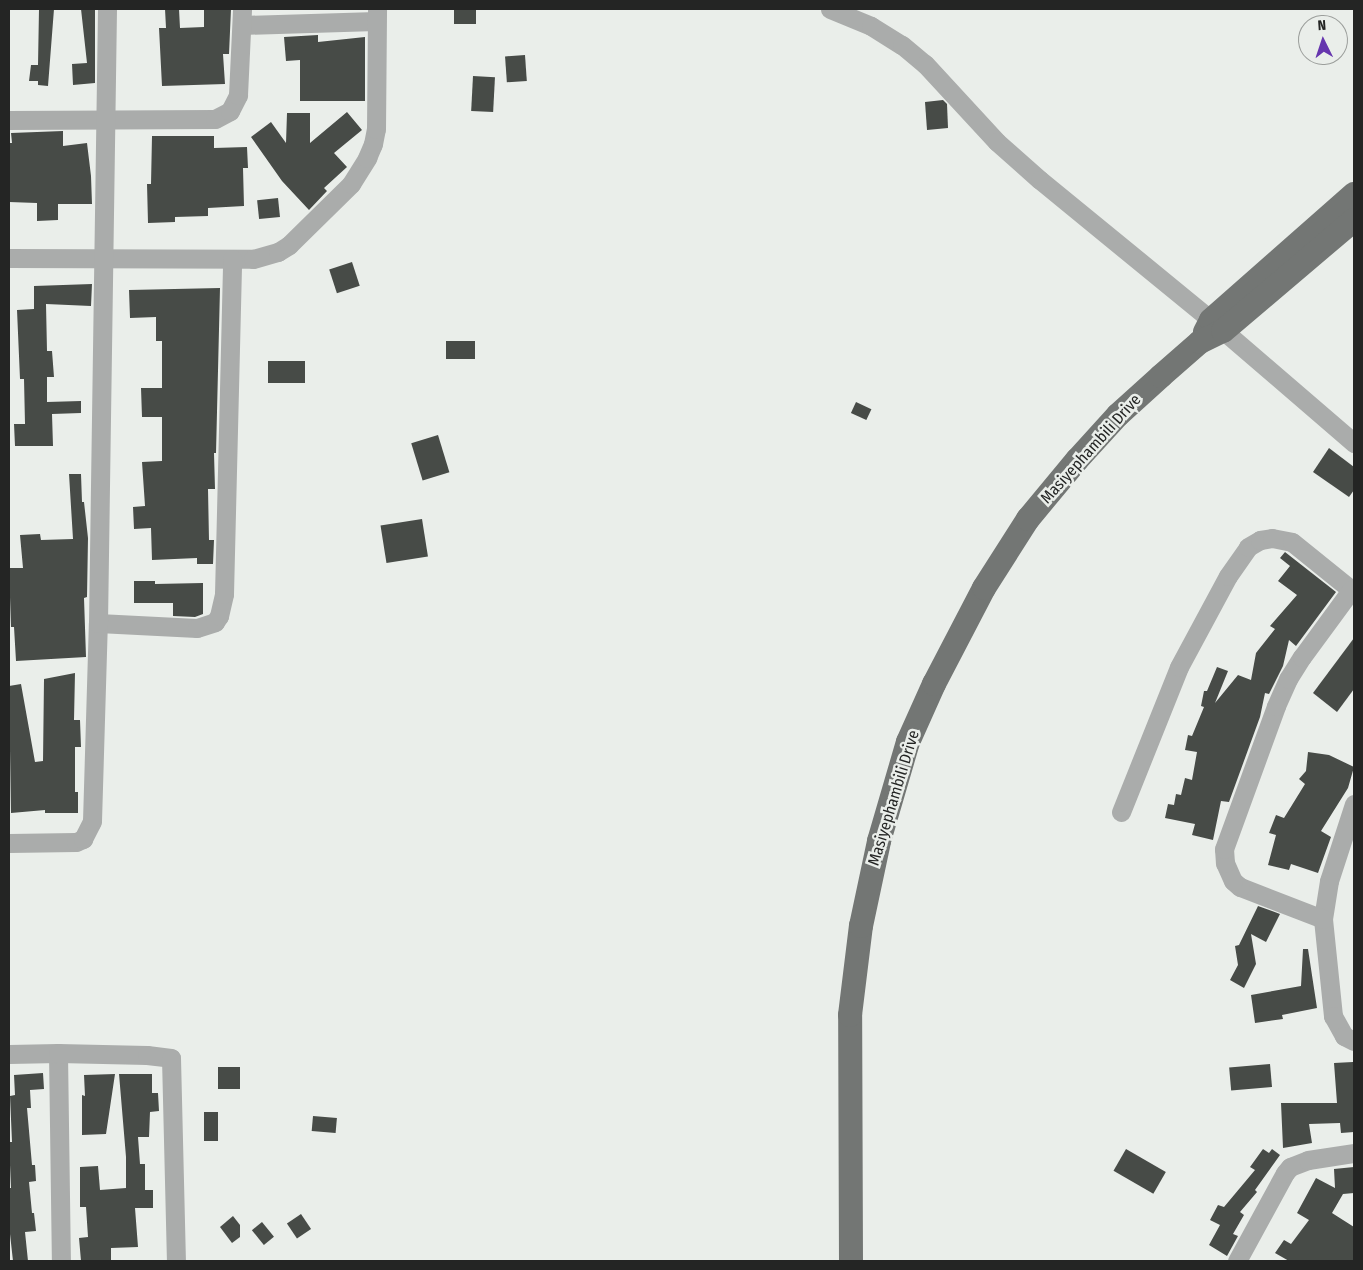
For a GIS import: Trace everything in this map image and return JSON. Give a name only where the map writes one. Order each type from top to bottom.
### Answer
[{"type":"main road","name":"Masiyephambili Drive","points":[[851,1261],[850,1015],[861,926],[878,841],[908,742],[934,684],[984,588],[1028,518],[1077,460],[1118,415],[1200,342],[1354,194]]},
{"type":"main road","name":"Masiyephambili Drive","points":[[1217,326],[1354,220]]},
{"type":"street","points":[[9,843],[69,843],[82,839],[90,829],[93,808],[98,623],[108,9]]},
{"type":"street","points":[[830,9],[871,26],[902,45],[924,64],[997,142],[1040,180],[1217,326],[1354,443]]},
{"type":"street","points":[[9,120],[106,119],[199,121],[215,119],[230,110],[238,96],[242,17],[377,15],[376,129],[367,158],[351,184],[289,245],[268,256],[232,259],[9,258]]},
{"type":"street","points":[[98,623],[197,628],[215,622],[220,616],[224,594],[232,259]]},
{"type":"street","points":[[1121,812],[1179,667],[1228,576],[1248,548],[1260,540],[1272,538],[1292,542],[1353,591],[1302,657],[1288,679],[1276,706],[1224,849],[1224,863],[1233,881],[1240,887],[1323,919]]},
{"type":"street","points":[[1354,804],[1329,881],[1323,919],[1333,1016],[1344,1036],[1354,1041]]},
{"type":"street","points":[[58,1053],[61,1261]]},
{"type":"street","points":[[9,1054],[58,1053],[171,1058],[176,1261]]},
{"type":"street","points":[[1237,1261],[1290,1167],[1308,1160],[1354,1153]]},
{"type":"building","points":[[39,9],[54,9],[48,86],[38,85],[38,81],[29,81],[31,65],[38,65]]},
{"type":"building","points":[[81,9],[95,9],[95,83],[73,85],[72,64],[87,63]]},
{"type":"building","points":[[165,9],[179,9],[180,28],[204,27],[204,9],[231,9],[229,54],[223,54],[225,84],[162,86],[159,28],[166,28]]},
{"type":"building","points":[[454,9],[476,9],[476,24],[454,24]]},
{"type":"building","points":[[318,35],[318,42],[365,37],[365,101],[300,101],[300,60],[286,61],[284,37]]},
{"type":"building","points":[[525,55],[527,81],[507,82],[505,56]]},
{"type":"building","points":[[473,76],[495,77],[493,112],[471,111]]},
{"type":"building","points":[[943,100],[947,104],[948,128],[927,130],[925,102]]},
{"type":"building","points":[[347,112],[362,130],[334,153],[347,167],[324,188],[327,191],[309,210],[282,181],[251,137],[271,122],[286,143],[287,113],[310,113],[310,143]]},
{"type":"building","points":[[63,131],[63,146],[87,143],[92,204],[58,204],[58,220],[37,221],[37,203],[9,202],[9,143],[12,143],[11,133]]},
{"type":"building","points":[[152,136],[214,136],[214,148],[247,147],[248,168],[243,168],[244,206],[208,208],[208,216],[175,217],[175,222],[148,223],[147,184],[151,184]]},
{"type":"building","points":[[278,198],[280,217],[259,219],[257,200]]},
{"type":"building","points":[[352,262],[360,286],[337,293],[329,269]]},
{"type":"building","points":[[92,284],[91,306],[46,304],[47,351],[52,351],[54,377],[47,377],[47,402],[81,401],[81,413],[52,414],[53,446],[15,446],[14,424],[25,424],[24,379],[20,379],[17,310],[34,309],[34,286]]},
{"type":"building","points":[[220,288],[216,453],[214,453],[215,489],[208,489],[209,540],[214,540],[213,564],[197,564],[197,558],[152,560],[151,528],[134,529],[133,507],[145,506],[142,462],[162,461],[162,417],[142,417],[141,388],[162,388],[162,341],[156,341],[156,317],[130,318],[129,290]]},
{"type":"building","points":[[446,341],[475,341],[475,359],[446,359]]},
{"type":"building","points":[[268,361],[305,361],[305,383],[268,383]]},
{"type":"building","points":[[856,402],[871,409],[866,420],[851,413]]},
{"type":"building","points":[[438,435],[449,472],[423,480],[411,443]]},
{"type":"building","points":[[1329,448],[1354,467],[1354,490],[1349,497],[1313,472]]},
{"type":"building","points":[[69,474],[81,474],[82,502],[84,502],[88,538],[87,597],[84,598],[86,657],[16,661],[14,627],[11,627],[9,568],[23,568],[20,535],[40,534],[41,540],[73,539]]},
{"type":"building","points":[[422,519],[428,557],[386,563],[381,526]]},
{"type":"building","points":[[1285,552],[1336,592],[1296,646],[1289,640],[1283,666],[1269,694],[1265,693],[1260,717],[1229,802],[1221,801],[1213,840],[1192,835],[1195,824],[1165,818],[1168,804],[1174,805],[1176,794],[1181,795],[1185,778],[1192,780],[1197,752],[1185,750],[1188,735],[1192,736],[1204,707],[1201,706],[1204,691],[1207,691],[1217,667],[1228,671],[1215,703],[1238,675],[1251,680],[1256,653],[1275,629],[1270,626],[1297,595],[1278,581],[1290,566],[1280,558]]},
{"type":"building","points":[[134,581],[155,581],[155,584],[203,583],[203,614],[195,617],[173,616],[173,603],[134,603]]},
{"type":"building","points":[[1354,638],[1354,689],[1337,712],[1313,693]]},
{"type":"building","points":[[75,673],[74,720],[80,720],[81,747],[75,747],[75,792],[78,792],[78,813],[45,813],[45,810],[11,813],[9,686],[21,684],[35,762],[43,761],[44,679]]},
{"type":"building","points":[[1308,752],[1329,755],[1354,767],[1348,788],[1321,831],[1331,837],[1318,873],[1291,864],[1289,870],[1268,865],[1276,835],[1269,833],[1276,815],[1284,818],[1305,784],[1299,779],[1306,771]]},
{"type":"building","points":[[1258,906],[1280,914],[1266,942],[1251,934],[1256,964],[1244,988],[1230,980],[1238,965],[1235,946],[1239,945]]},
{"type":"building","points":[[1303,949],[1308,949],[1317,1008],[1282,1015],[1283,1019],[1255,1023],[1251,995],[1301,986]]},
{"type":"building","points":[[1353,1062],[1354,1132],[1341,1133],[1340,1123],[1309,1124],[1312,1143],[1283,1148],[1281,1103],[1337,1103],[1334,1063]]},
{"type":"building","points":[[1270,1064],[1272,1087],[1231,1090],[1229,1068]]},
{"type":"building","points":[[218,1067],[240,1067],[240,1089],[218,1089]]},
{"type":"building","points":[[43,1073],[44,1089],[30,1090],[31,1108],[27,1108],[32,1165],[35,1165],[36,1181],[29,1182],[36,1231],[25,1232],[28,1261],[13,1261],[9,1225],[9,1188],[11,1188],[9,1142],[12,1142],[10,1096],[15,1095],[14,1075]]},
{"type":"building","points":[[115,1074],[106,1134],[82,1135],[82,1095],[85,1096],[84,1075]]},
{"type":"building","points":[[119,1074],[152,1074],[152,1093],[158,1093],[159,1111],[150,1112],[149,1137],[138,1137],[140,1164],[145,1164],[145,1190],[153,1190],[153,1208],[135,1208],[138,1247],[111,1248],[111,1261],[81,1261],[79,1238],[88,1237],[86,1207],[80,1207],[80,1167],[98,1166],[100,1190],[126,1188],[126,1157]]},
{"type":"building","points":[[204,1112],[218,1112],[218,1141],[204,1141]]},
{"type":"building","points":[[313,1116],[337,1118],[336,1133],[312,1131]]},
{"type":"building","points":[[1126,1149],[1166,1172],[1153,1194],[1114,1171]]},
{"type":"building","points":[[1263,1149],[1269,1153],[1272,1149],[1280,1155],[1255,1190],[1257,1192],[1240,1212],[1244,1215],[1233,1234],[1238,1236],[1227,1256],[1209,1245],[1220,1225],[1210,1220],[1218,1205],[1224,1207],[1255,1170],[1250,1167]]},
{"type":"building","points":[[1354,1167],[1354,1193],[1343,1194],[1332,1213],[1354,1227],[1354,1261],[1289,1261],[1275,1253],[1284,1240],[1291,1244],[1309,1220],[1297,1213],[1316,1178],[1335,1188],[1334,1169]]},
{"type":"building","points":[[301,1214],[311,1229],[297,1238],[287,1224]]},
{"type":"building","points":[[233,1216],[240,1225],[240,1237],[232,1243],[220,1227]]},
{"type":"building","points":[[262,1222],[274,1237],[264,1245],[252,1230]]}]
